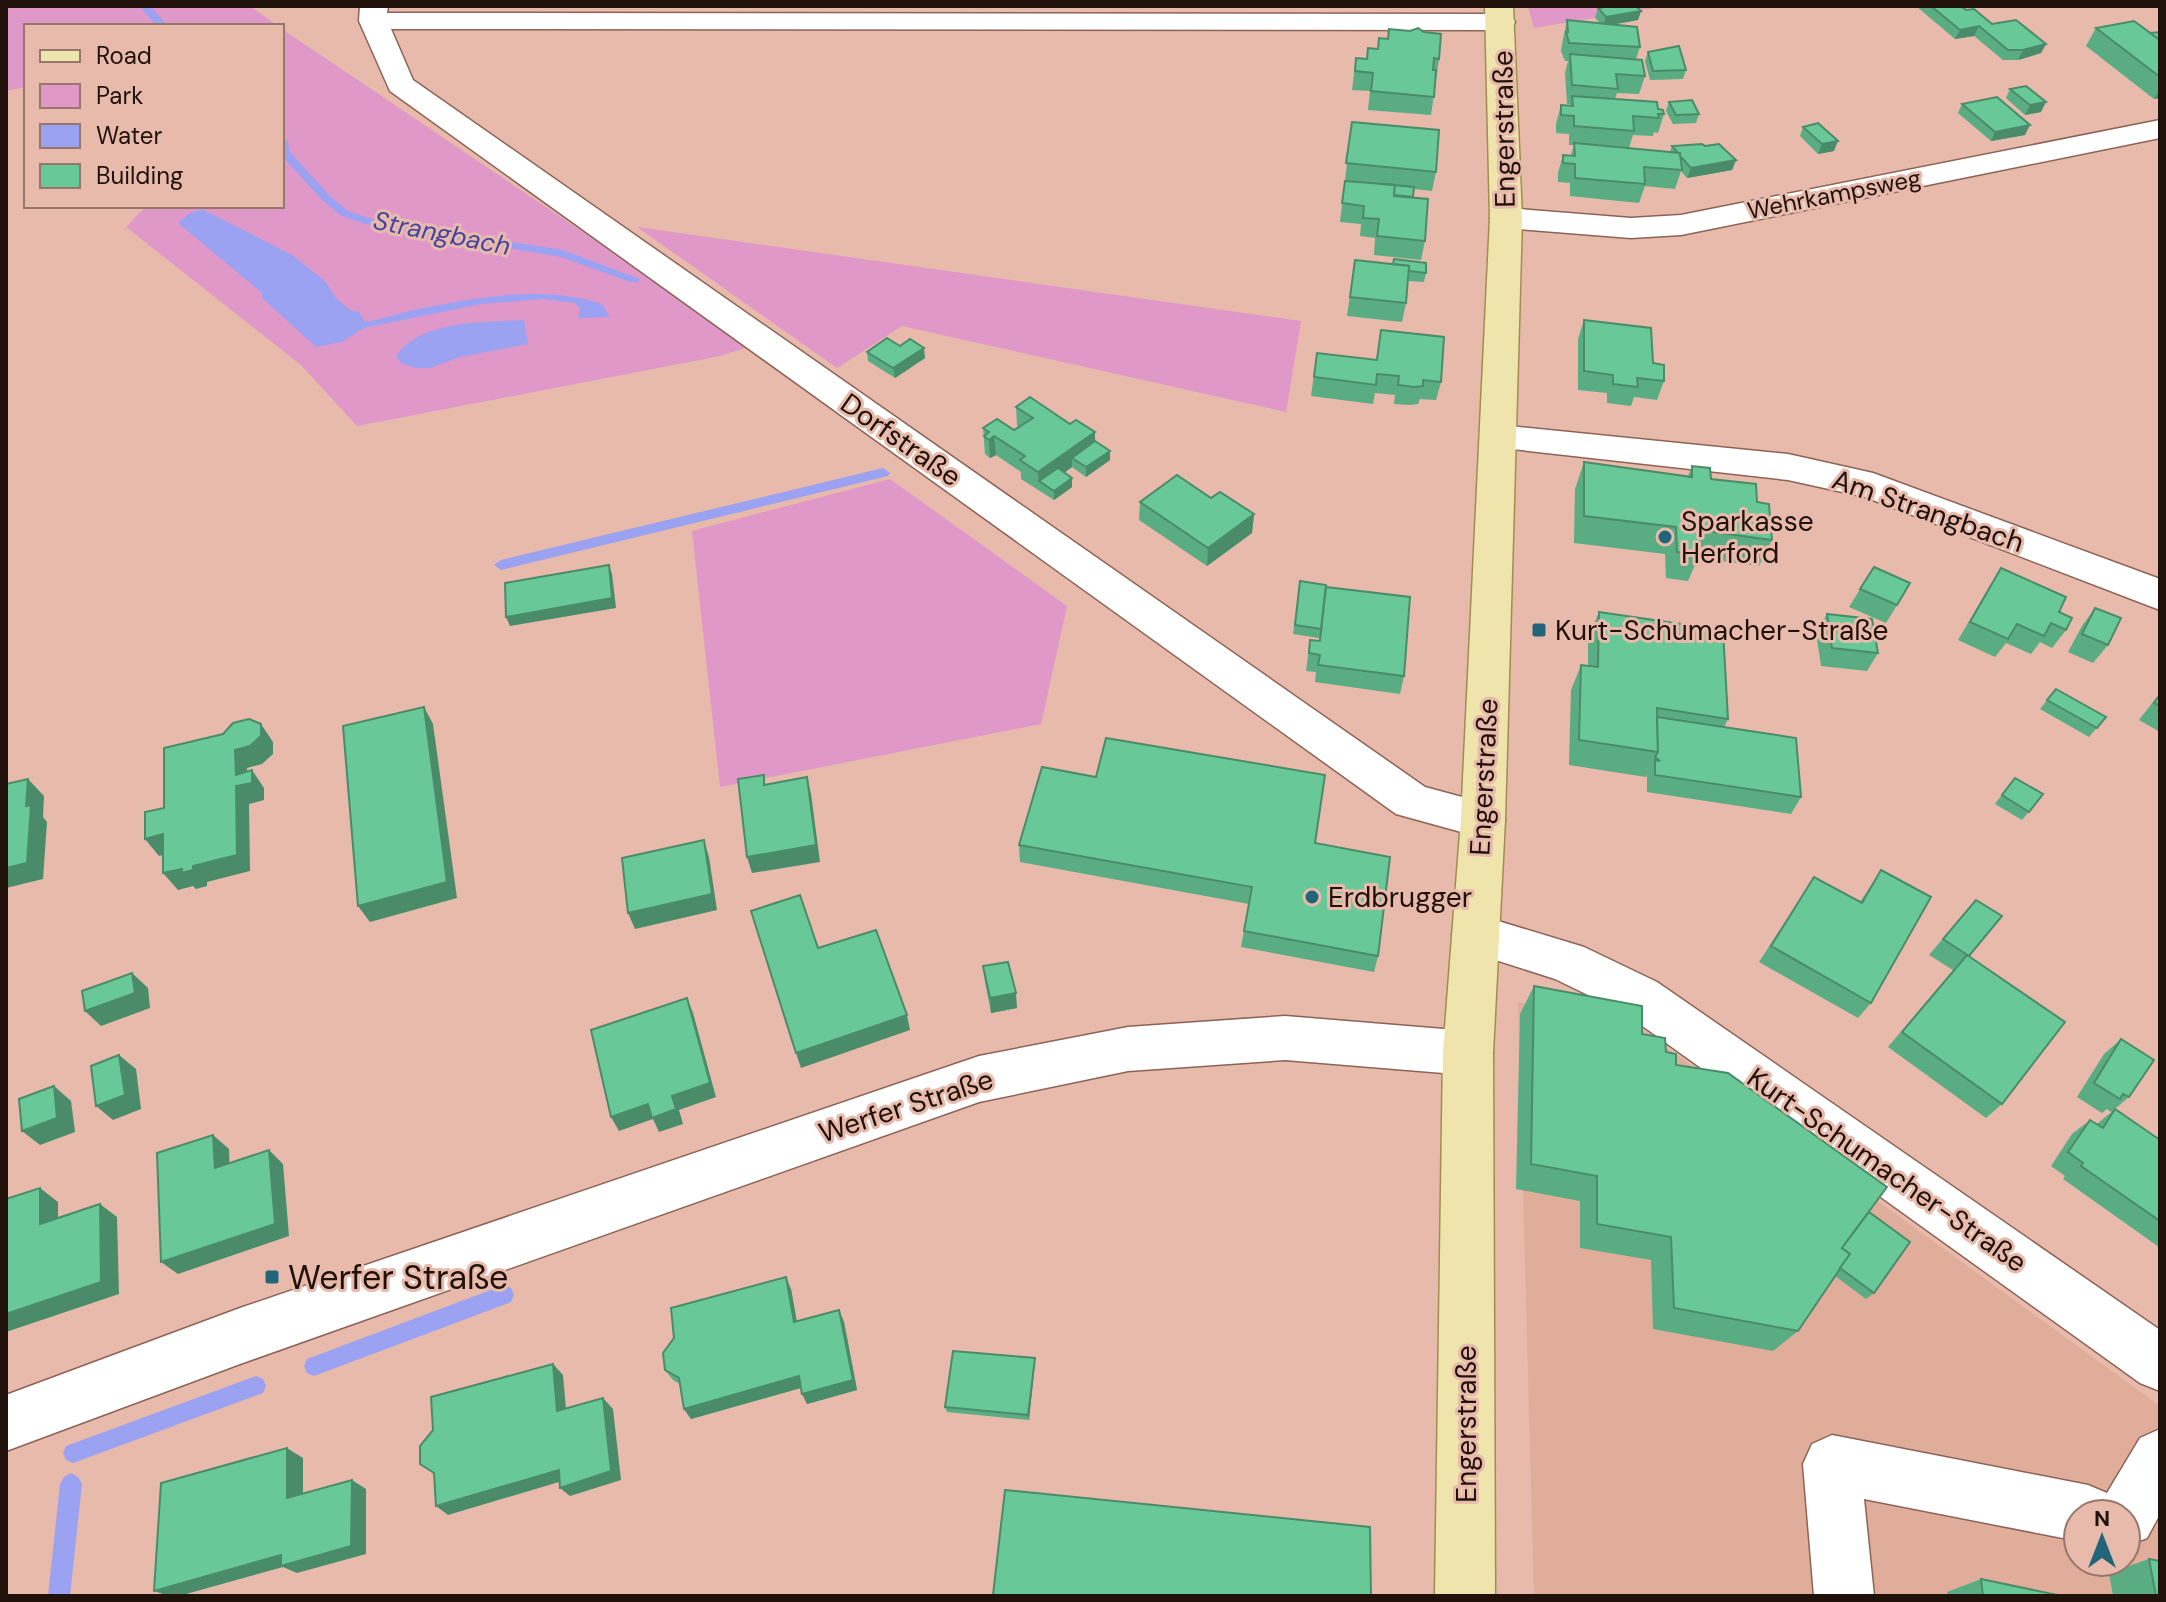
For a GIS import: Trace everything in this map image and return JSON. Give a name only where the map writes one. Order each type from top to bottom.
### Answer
[{"type":"main road","name":"Engerstraße","points":[[1465,1596],[1468,1053],[1483,820],[1506,218],[1500,14]]},
{"type":"street","points":[[374,14],[1500,14]]},
{"type":"street","name":"Dorfstraße","points":[[374,14],[400,85],[1412,801],[1483,820]]},
{"type":"street","name":"Wehrkampsweg","points":[[1506,218],[1631,228],[1681,225],[2160,129]]},
{"type":"street","name":"Am Strangbach","points":[[1498,437],[1788,467],[1873,486],[2157,590]]},
{"type":"street","name":"Kurt-Schumacher-Straße","points":[[1475,934],[1567,962],[1640,997],[2160,1363]]},
{"type":"street","name":"Werfer Straße","points":[[6,1423],[255,1331],[979,1079],[1128,1049],[1285,1038],[1468,1053]]},
{"type":"street","points":[[2137,1498],[2160,1458]]},
{"type":"street","points":[[1844,1596],[1832,1464],[2062,1509]]},
{"type":"shaded area","points":[[1518,1002],[1633,1023],[2160,1406],[2160,1596],[1534,1596]]},
{"type":"green space","points":[[6,6],[250,6],[275,24],[24,24],[24,87],[6,91]]},
{"type":"green space","points":[[1528,6],[1666,6],[1534,28]]},
{"type":"green space","points":[[284,30],[752,346],[720,356],[357,426],[301,365],[126,227],[144,208],[284,208]]},
{"type":"green space","points":[[637,227],[1301,321],[1286,412],[902,326],[837,368]]},
{"type":"green space","points":[[890,479],[1067,606],[1041,724],[720,787],[692,531]]},
{"type":"water","points":[[202,209],[292,255],[325,281],[336,298],[350,310],[359,312],[365,322],[464,300],[534,294],[580,298],[602,304],[610,317],[578,318],[580,309],[575,303],[543,299],[481,304],[364,328],[342,342],[316,347],[262,298],[262,293],[178,223],[190,213]]},
{"type":"water","points":[[524,320],[528,344],[460,357],[430,368],[415,368],[401,363],[396,356],[421,335],[437,329]]},
{"type":"building","points":[[1636,6],[1641,11],[1606,17],[1598,8]]},
{"type":"building","points":[[1931,6],[1974,9],[1992,24],[2016,20],[2046,44],[2008,50],[1979,26],[1960,30]]},
{"type":"building","points":[[1567,20],[1637,27],[1640,47],[1569,43]]},
{"type":"building","points":[[2134,21],[2160,40],[2160,77],[2096,28]]},
{"type":"building","points":[[1418,28],[1441,34],[1439,59],[1434,58],[1434,97],[1371,91],[1373,73],[1355,71],[1356,58],[1367,59],[1368,48],[1378,49],[1379,38],[1388,39],[1389,29],[1410,31]]},
{"type":"building","points":[[1679,46],[1686,70],[1653,71],[1648,52]]},
{"type":"building","points":[[1570,54],[1642,60],[1645,76],[1616,74],[1618,89],[1572,85]]},
{"type":"building","points":[[2026,86],[2046,102],[2030,105],[2010,89]]},
{"type":"building","points":[[1572,96],[1657,102],[1658,109],[1663,110],[1664,114],[1658,114],[1659,118],[1633,116],[1634,131],[1574,126],[1574,116],[1561,115],[1561,105],[1573,106]]},
{"type":"building","points":[[1997,97],[2030,125],[1995,132],[1962,104]]},
{"type":"building","points":[[1692,100],[1699,114],[1676,115],[1669,102]]},
{"type":"building","points":[[1352,122],[1439,130],[1436,172],[1346,163]]},
{"type":"building","points":[[1818,123],[1838,141],[1822,144],[1803,127]]},
{"type":"building","points":[[1574,143],[1680,153],[1682,170],[1644,167],[1645,184],[1575,178],[1575,164],[1563,163],[1563,155],[1575,156]]},
{"type":"building","points":[[1719,144],[1736,160],[1691,168],[1672,146]]},
{"type":"building","points":[[1345,181],[1395,185],[1394,196],[1428,199],[1425,241],[1377,236],[1379,219],[1363,218],[1364,206],[1342,203]]},
{"type":"building","points":[[1395,185],[1414,187],[1413,197],[1394,195]]},
{"type":"building","points":[[1394,259],[1426,263],[1426,273],[1409,271],[1409,266],[1393,264]]},
{"type":"building","points":[[1355,260],[1409,266],[1406,303],[1350,297]]},
{"type":"building","points":[[1584,320],[1651,328],[1653,363],[1664,365],[1664,381],[1637,378],[1638,387],[1613,384],[1613,375],[1584,371]]},
{"type":"building","points":[[1381,330],[1444,337],[1441,382],[1423,380],[1423,386],[1414,387],[1398,385],[1399,376],[1377,374],[1376,385],[1314,377],[1317,353],[1377,360]]},
{"type":"building","points":[[887,338],[900,346],[910,339],[924,348],[893,368],[867,352]]},
{"type":"building","points":[[1030,397],[1070,424],[1076,420],[1095,432],[1038,472],[1020,460],[1025,456],[994,436],[989,440],[984,436],[989,432],[983,428],[997,419],[1014,430],[1033,418],[1016,407]]},
{"type":"building","points":[[1095,441],[1110,451],[1086,467],[1072,458]]},
{"type":"building","points":[[1584,462],[1692,477],[1692,466],[1710,468],[1711,479],[1756,484],[1757,502],[1769,504],[1772,540],[1698,530],[1700,554],[1677,552],[1676,527],[1584,516]]},
{"type":"building","points":[[1058,468],[1072,478],[1054,491],[1039,481]]},
{"type":"building","points":[[1177,475],[1211,498],[1220,492],[1254,514],[1208,548],[1140,502]]},
{"type":"building","points":[[609,565],[612,598],[506,617],[505,583]]},
{"type":"building","points":[[1874,567],[1910,583],[1897,605],[1860,589]]},
{"type":"building","points":[[2001,568],[2066,597],[2059,612],[2072,618],[2066,630],[2051,623],[2044,636],[2017,624],[2008,639],[1970,622]]},
{"type":"building","points":[[1300,581],[1326,585],[1321,629],[1295,625]]},
{"type":"building","points":[[1326,587],[1410,597],[1404,676],[1318,665],[1320,655],[1309,653],[1310,640],[1320,641]]},
{"type":"building","points":[[2095,608],[2121,618],[2108,645],[2082,634]]},
{"type":"building","points":[[1599,612],[1723,630],[1728,719],[1657,708],[1658,752],[1579,740],[1581,665],[1598,667]]},
{"type":"building","points":[[1827,614],[1872,619],[1878,653],[1832,648]]},
{"type":"building","points":[[2056,689],[2106,717],[2097,728],[2047,700]]},
{"type":"building","points":[[424,707],[447,882],[358,906],[343,726]]},
{"type":"building","points":[[1657,717],[1796,738],[1801,797],[1655,775],[1655,760],[1660,761],[1655,757],[1658,752]]},
{"type":"building","points":[[249,719],[261,724],[261,736],[250,746],[235,750],[236,775],[252,770],[252,783],[236,786],[237,855],[193,866],[193,870],[182,873],[182,869],[163,873],[163,834],[145,839],[145,812],[164,808],[164,748],[223,734],[233,723]]},
{"type":"building","points":[[1106,738],[1325,775],[1315,843],[1390,857],[1378,956],[1244,931],[1252,887],[1019,845],[1042,767],[1096,777]]},
{"type":"building","points":[[764,775],[764,785],[807,777],[816,845],[747,857],[738,779]]},
{"type":"building","points":[[2015,778],[2043,794],[2029,812],[2002,795]]},
{"type":"building","points":[[28,779],[26,806],[31,805],[27,863],[6,868],[6,784]]},
{"type":"building","points":[[704,840],[712,894],[628,913],[622,858]]},
{"type":"building","points":[[1881,870],[1931,897],[1871,1003],[1771,946],[1814,877],[1862,903]]},
{"type":"building","points":[[800,895],[818,948],[876,930],[907,1015],[796,1053],[751,911]]},
{"type":"building","points":[[1976,900],[2002,916],[1969,956],[1943,939]]},
{"type":"building","points":[[1967,955],[2065,1022],[2002,1104],[1902,1032]]},
{"type":"building","points":[[1008,962],[1016,993],[990,998],[983,966]]},
{"type":"building","points":[[132,973],[135,993],[85,1011],[82,991]]},
{"type":"building","points":[[1534,986],[1642,1006],[1642,1034],[1665,1038],[1666,1052],[1676,1054],[1676,1065],[1728,1073],[1887,1187],[1842,1248],[1850,1254],[1798,1331],[1674,1308],[1671,1237],[1597,1224],[1597,1176],[1531,1164]]},
{"type":"building","points":[[687,998],[710,1083],[672,1096],[676,1109],[652,1118],[648,1104],[611,1117],[591,1030]]},
{"type":"building","points":[[2121,1039],[2154,1060],[2129,1097],[2123,1094],[2120,1099],[2094,1083]]},
{"type":"building","points":[[119,1055],[125,1095],[96,1106],[91,1066]]},
{"type":"building","points":[[54,1086],[57,1118],[22,1131],[19,1099]]},
{"type":"building","points":[[2115,1109],[2160,1140],[2160,1221],[2081,1166],[2083,1163],[2068,1152],[2090,1120],[2103,1128]]},
{"type":"building","points":[[213,1135],[215,1168],[269,1150],[275,1224],[161,1262],[157,1153]]},
{"type":"building","points":[[40,1188],[40,1224],[100,1204],[101,1282],[6,1314],[6,1199]]},
{"type":"building","points":[[1869,1212],[1910,1242],[1874,1293],[1840,1268],[1850,1254],[1842,1248]]},
{"type":"building","points":[[786,1277],[794,1322],[839,1310],[853,1380],[802,1394],[799,1376],[684,1409],[679,1378],[665,1370],[663,1353],[674,1338],[671,1308]]},
{"type":"building","points":[[953,1351],[1035,1358],[1028,1415],[945,1407]]},
{"type":"building","points":[[553,1364],[557,1411],[603,1398],[611,1471],[560,1488],[559,1470],[436,1506],[434,1473],[420,1464],[420,1446],[433,1430],[431,1397]]},
{"type":"building","points":[[287,1448],[287,1498],[352,1480],[351,1546],[281,1566],[281,1555],[154,1591],[161,1483]]},
{"type":"building","points":[[1005,1490],[1370,1527],[1371,1596],[993,1595]]},
{"type":"building","points":[[2149,1559],[2160,1561],[2160,1596],[2156,1596]]},
{"type":"building","points":[[1981,1579],[2062,1596],[1983,1596]]},
{"type":"waterway","points":[[144,6],[161,24]]},
{"type":"waterway","name":"Strangbach","points":[[284,152],[344,213],[369,222],[415,231],[563,254],[634,279]]},
{"type":"waterway","points":[[501,565],[883,473]]},
{"type":"waterway","points":[[314,1366],[504,1295]]},
{"type":"waterway","points":[[73,1453],[256,1386]]},
{"type":"waterway","points":[[59,1596],[71,1484]]},
{"type":"place","name":"Sparkasse Herford","points":[[1665,537]]},
{"type":"place","name":"Kurt-Schumacher-Straße","points":[[1539,630]]},
{"type":"place","name":"Erdbrugger","points":[[1312,897]]},
{"type":"place","name":"Werfer Straße","points":[[272,1277]]}]
